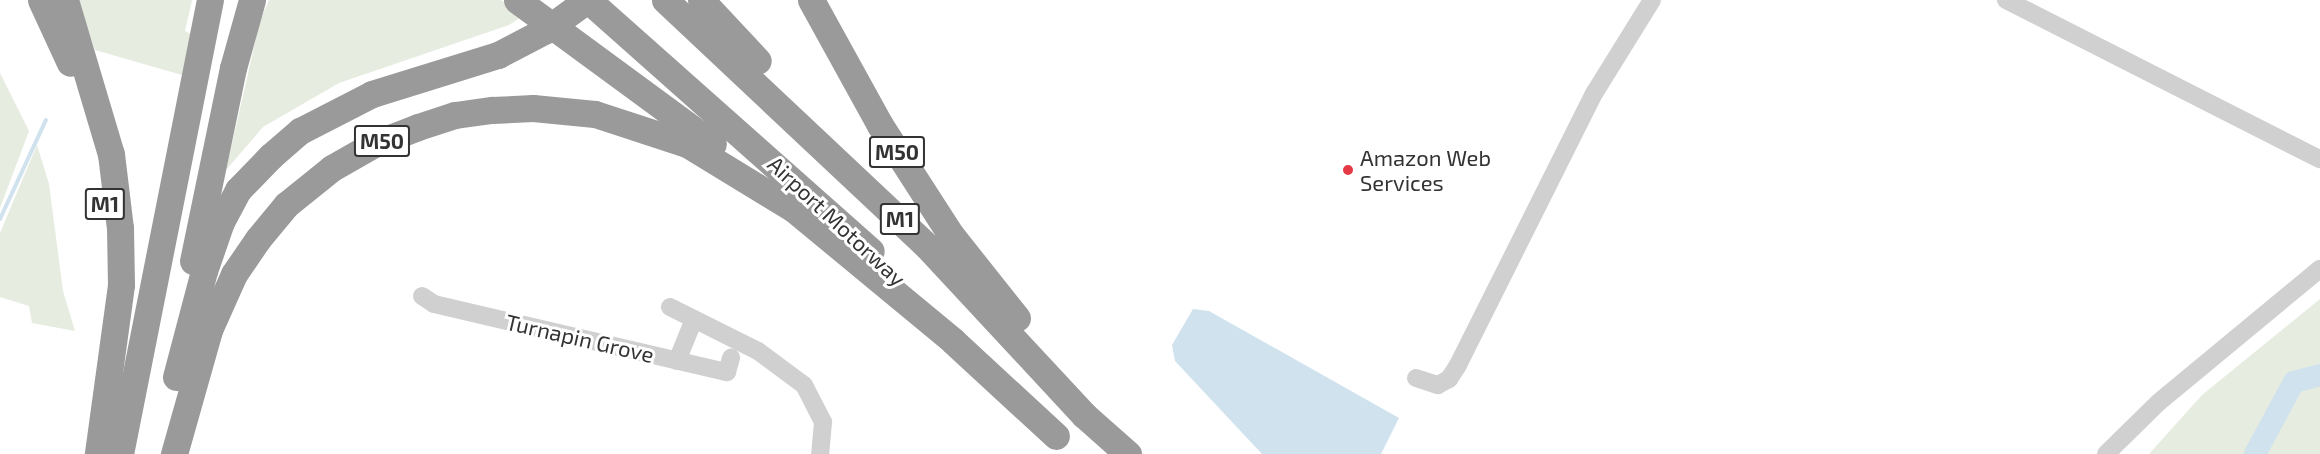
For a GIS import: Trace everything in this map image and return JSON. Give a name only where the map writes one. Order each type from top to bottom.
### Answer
[{"type":"highway","name":"M1","points":[[41,0],[77,79],[97,156],[108,230],[113,332]]},
{"type":"highway","points":[[65,0],[111,154],[122,256],[98,454]]},
{"type":"highway","points":[[120,454],[210,0]]},
{"type":"highway","points":[[171,399],[193,261],[252,0]]},
{"type":"highway","points":[[517,0],[755,176],[792,208]]},
{"type":"highway","points":[[159,454],[204,271],[238,190],[300,131],[332,112],[405,82],[498,55],[546,30],[587,0]]},
{"type":"highway","name":"Airport Motorway","points":[[587,0],[855,237],[1064,445]]},
{"type":"highway","name":"Airport Motorway","points":[[665,0],[743,69],[927,246],[1084,415],[1126,452]]},
{"type":"highway","points":[[701,0],[865,172],[927,246]]},
{"type":"highway","name":"M50","points":[[811,0],[880,125],[951,235],[1072,386],[1112,429],[1126,452]]},
{"type":"highway","name":"M50","points":[[174,454],[209,330],[234,274],[258,239],[286,205],[332,168],[374,144],[455,115],[533,108],[595,114],[687,144],[792,208],[953,341],[1064,445]]},
{"type":"street","points":[[1416,378],[1438,385],[1449,380],[1595,92],[1652,0]]},
{"type":"street","points":[[2006,0],[2320,159]]},
{"type":"street","points":[[2106,454],[2158,402],[2320,270]]},
{"type":"street","name":"Turnapin Grove","points":[[422,297],[434,304],[727,372],[731,358]]},
{"type":"street","points":[[670,307],[760,353],[804,385],[823,422],[820,454]]},
{"type":"street","points":[[677,361],[694,320]]},
{"type":"shaded area","points":[[78,0],[192,0],[185,31],[191,34],[182,75],[95,50]]},
{"type":"shaded area","points":[[269,0],[501,0],[524,15],[509,25],[339,83],[263,127],[226,170],[260,21]]},
{"type":"shaded area","points":[[0,73],[29,131],[0,208]]},
{"type":"shaded area","points":[[37,145],[49,184],[63,291],[75,331],[32,323],[29,306],[0,297],[0,233]]},
{"type":"shaded area","points":[[2320,299],[2320,454],[2149,454],[2202,395]]},
{"type":"water","points":[[1193,309],[1209,311],[1399,418],[1381,454],[1262,454],[1175,361],[1172,345]]},
{"type":"waterway","points":[[0,219],[46,120]]},
{"type":"waterway","points":[[2255,454],[2294,382],[2320,375]]},
{"type":"place","name":"Amazon Web Services","points":[[1348,170]]}]
